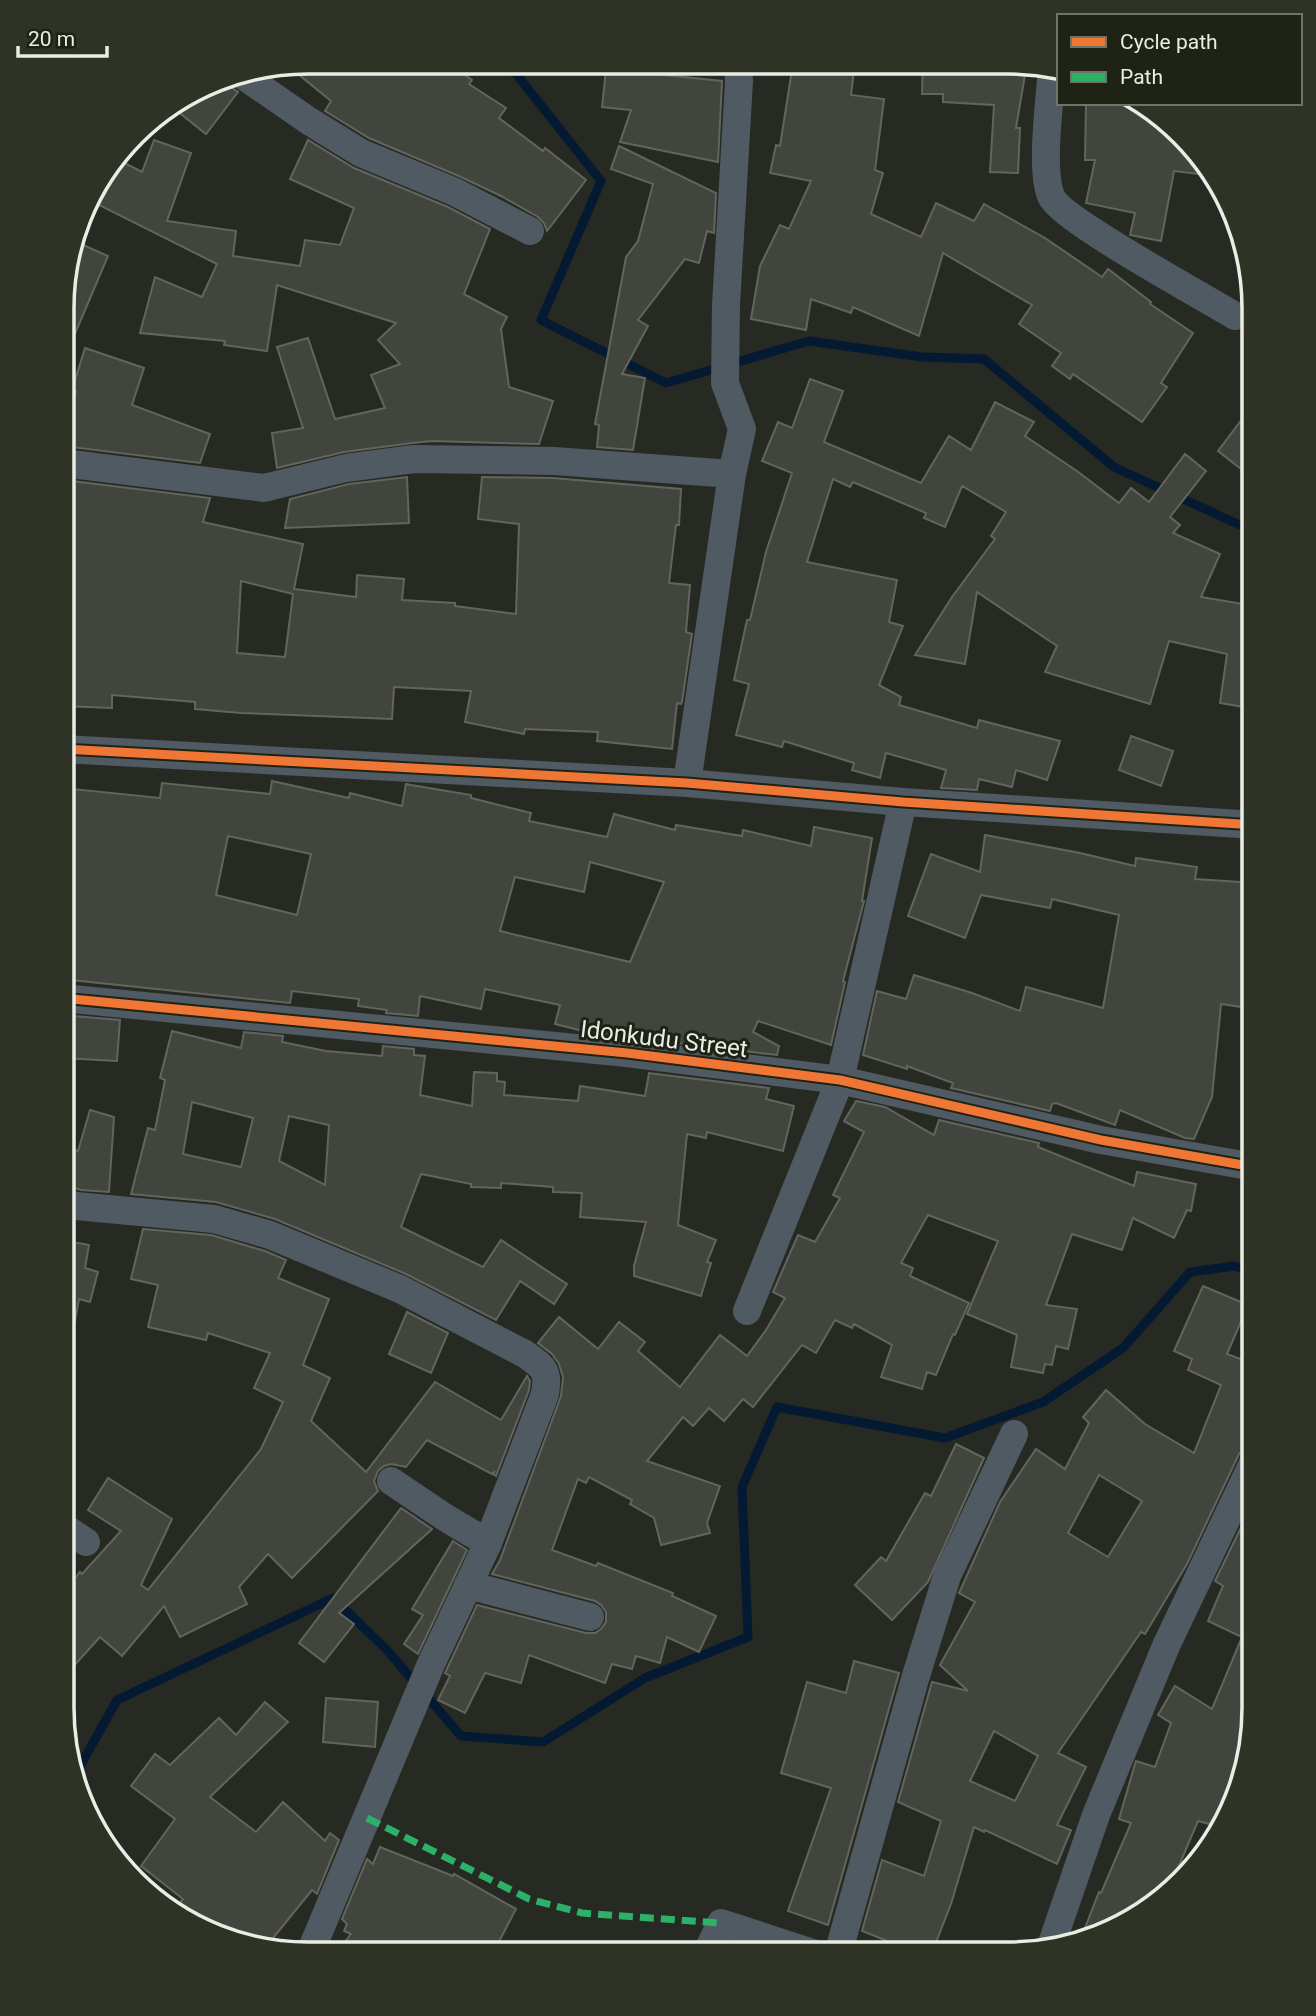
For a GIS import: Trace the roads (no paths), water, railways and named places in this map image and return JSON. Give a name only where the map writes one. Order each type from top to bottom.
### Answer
[{"type":"street","points":[[687,783],[732,474],[742,429],[725,383],[726,305],[739,74]]},
{"type":"street","points":[[1051,78],[1045,169],[1051,199],[1086,227],[1235,316]]},
{"type":"street","points":[[251,81],[360,153],[455,192],[530,231]]},
{"type":"street","points":[[74,464],[264,488],[346,468],[414,458],[554,461],[732,474]]},
{"type":"street","points":[[74,750],[687,783],[903,802],[1242,824]]},
{"type":"street","points":[[747,1311],[840,1080],[903,802]]},
{"type":"street","name":"Idonkudu Street","points":[[74,999],[627,1053],[840,1080],[1101,1140],[1242,1165]]},
{"type":"street","points":[[74,1205],[214,1219],[270,1235],[400,1289],[525,1354],[542,1367],[548,1377],[545,1394],[488,1543],[431,1664],[315,1942]]},
{"type":"street","points":[[841,1942],[915,1679],[947,1576],[1014,1434]]},
{"type":"street","points":[[391,1481],[488,1543]]},
{"type":"street","points":[[1054,1938],[1096,1815],[1166,1646],[1242,1486]]},
{"type":"street","points":[[74,1534],[86,1542]]},
{"type":"street","points":[[468,1585],[590,1617]]},
{"type":"street","points":[[712,1942],[721,1923],[779,1942]]},
{"type":"waterway","points":[[516,74],[601,181],[541,320],[666,383],[809,341],[922,357],[984,359],[1114,467],[1242,526]]},
{"type":"waterway","points":[[80,1766],[117,1700],[333,1598],[386,1649],[461,1736],[543,1742],[645,1678],[748,1637],[742,1487],[777,1407],[945,1438],[1043,1402],[1123,1348],[1190,1272],[1235,1266],[1242,1268]]}]
